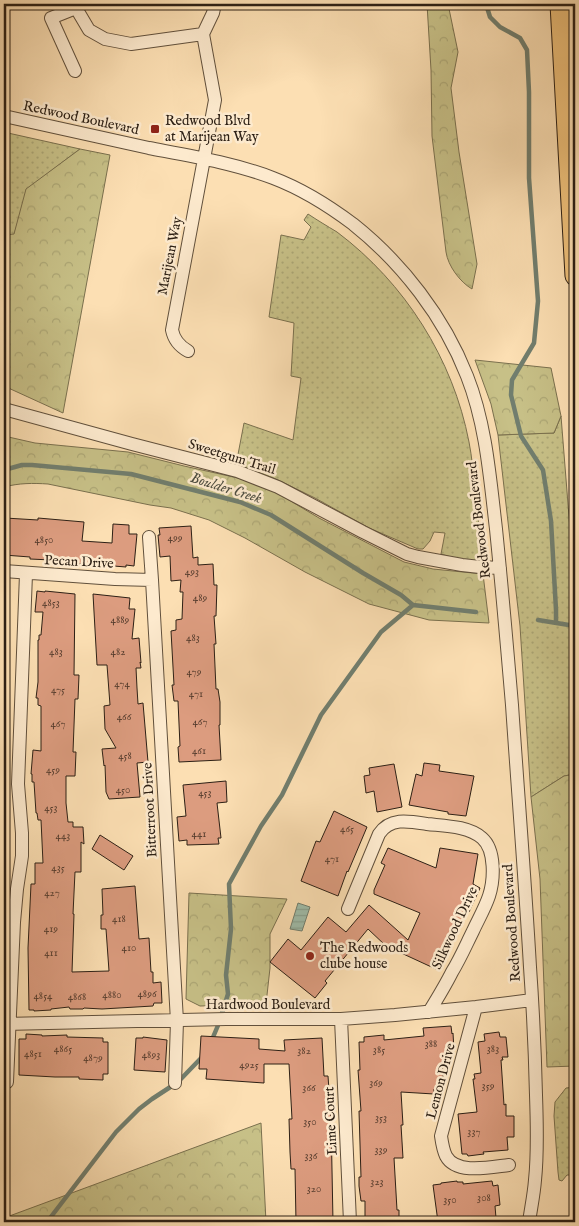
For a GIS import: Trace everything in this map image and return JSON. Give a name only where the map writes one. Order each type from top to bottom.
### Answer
[{"type":"main road","points":[[560,4],[575,276]]},
{"type":"street","points":[[75,71],[51,18],[76,6],[89,30],[105,39],[131,44],[203,34],[215,4]]},
{"type":"street","name":"Marijean Way","points":[[188,351],[176,341],[172,330],[215,100],[203,34]]},
{"type":"street","name":"Redwood Boulevard","points":[[4,116],[248,170],[271,177],[300,190],[335,211],[377,246],[407,277],[434,314],[451,342],[476,401],[485,446],[504,613],[532,1000],[537,1133],[535,1182],[529,1222]]},
{"type":"street","name":"Sweetgum Trail","points":[[4,409],[237,471],[278,486],[363,532],[413,556],[462,565],[500,568]]},
{"type":"street","name":"Bitterroot Drive","points":[[149,536],[177,1021],[176,1083]]},
{"type":"street","name":"Pecan Drive","points":[[4,571],[26,574],[152,580]]},
{"type":"street","points":[[7,1082],[7,1024],[12,983],[14,922],[22,856],[18,784],[26,574]]},
{"type":"street","name":"Silkwood Drive","points":[[348,910],[379,834],[387,825],[396,822],[424,823],[465,829],[484,840],[488,846],[493,867],[489,895],[483,911],[452,972],[429,1012]]},
{"type":"street","name":"Hardwood Boulevard","points":[[7,1024],[226,1019],[341,1019],[429,1012],[532,1000]]},
{"type":"street","name":"Lemon Drive","points":[[476,1007],[441,1136],[444,1152],[452,1164],[463,1167],[509,1165]]},
{"type":"street","name":"Lime Court","points":[[341,1019],[350,1222]]},
{"type":"green space","points":[[427,4],[448,4],[458,52],[451,88],[477,264],[472,289],[455,273],[449,263],[446,252],[432,136]]},
{"type":"green space","points":[[8,133],[80,149],[27,189],[14,235],[4,235],[4,162]]},
{"type":"green space","points":[[80,149],[110,155],[63,413],[4,386],[4,235],[14,234],[26,189]]},
{"type":"green space","points":[[308,214],[337,232],[362,252],[384,275],[422,325],[438,353],[462,411],[470,448],[482,555],[482,559],[476,562],[441,554],[445,533],[434,532],[430,541],[423,549],[418,549],[369,528],[276,479],[236,465],[244,423],[293,440],[301,378],[291,376],[294,323],[269,317],[281,235],[304,240],[311,227],[304,220]]},
{"type":"green space","points":[[475,360],[551,368],[561,416],[554,433],[498,435],[491,404]]},
{"type":"green space","points":[[561,416],[575,592],[575,774],[564,776],[531,797],[520,626],[498,435],[554,433]]},
{"type":"green space","points":[[4,436],[35,443],[128,452],[238,478],[274,491],[319,518],[404,562],[433,569],[483,574],[489,623],[429,620],[369,604],[209,520],[171,508],[48,484],[4,487]]},
{"type":"green space","points":[[575,774],[575,1066],[547,1067],[540,879],[531,797],[564,776]]},
{"type":"green space","points":[[189,893],[287,899],[270,934],[270,968],[266,1004],[200,1006],[186,999]]},
{"type":"green space","points":[[575,1087],[575,1158],[571,1175],[567,1175],[562,1181],[559,1180],[558,1172],[554,1116],[555,1102],[566,1088]]},
{"type":"green space","points":[[261,1123],[266,1222],[4,1222],[4,1218]]},
{"type":"shaded area","points":[[298,903],[310,907],[302,931],[290,929]]},
{"type":"building","points":[[5,518],[38,520],[38,518],[84,522],[82,541],[112,543],[113,524],[129,525],[129,534],[137,534],[134,566],[73,564],[73,561],[30,559],[30,557],[4,555]]},
{"type":"building","points":[[191,526],[193,558],[198,557],[198,565],[213,564],[214,585],[217,585],[216,616],[214,616],[216,644],[214,644],[216,689],[218,689],[220,702],[221,760],[179,762],[178,701],[174,701],[172,685],[174,685],[171,631],[176,630],[176,620],[182,619],[183,592],[180,592],[181,580],[171,581],[170,556],[160,557],[158,535],[160,535],[159,528]]},
{"type":"building","points":[[37,591],[75,594],[74,675],[79,675],[78,699],[75,699],[73,752],[76,752],[75,776],[66,776],[66,803],[68,822],[73,822],[73,827],[83,827],[84,844],[81,842],[81,872],[75,872],[72,972],[109,971],[106,929],[101,929],[101,915],[103,915],[102,889],[135,886],[139,939],[149,938],[153,983],[161,982],[162,1003],[154,1003],[153,1006],[102,1009],[70,1009],[69,1007],[51,1010],[29,1010],[28,948],[31,884],[35,884],[35,863],[43,863],[41,820],[38,820],[36,813],[34,782],[32,782],[31,774],[33,750],[41,751],[41,706],[38,705],[38,698],[36,698],[38,640],[39,635],[41,635],[43,612],[35,612]]},
{"type":"building","points":[[93,594],[130,598],[129,609],[135,609],[132,639],[139,638],[141,668],[136,668],[138,704],[143,703],[148,762],[137,763],[140,797],[109,799],[106,792],[105,765],[102,749],[116,748],[105,729],[104,706],[110,705],[107,665],[97,665]]},
{"type":"building","points":[[424,763],[440,765],[439,771],[474,776],[466,816],[409,805],[416,774],[422,776]]},
{"type":"building","points":[[394,764],[402,807],[377,812],[374,791],[366,793],[364,776],[370,775],[369,768]]},
{"type":"building","points":[[226,781],[227,802],[217,803],[221,838],[218,838],[219,844],[187,845],[187,840],[179,841],[177,817],[186,816],[183,785]]},
{"type":"building","points":[[334,811],[367,827],[338,896],[301,881],[316,841],[320,842]]},
{"type":"building","points":[[100,835],[133,856],[124,870],[92,849]]},
{"type":"building","points":[[388,848],[436,868],[440,848],[478,854],[473,884],[480,888],[469,912],[466,911],[455,939],[452,938],[438,970],[386,946],[368,929],[325,981],[327,983],[315,998],[270,962],[288,939],[301,950],[328,917],[346,932],[369,905],[408,940],[420,913],[374,894],[385,865],[381,863]]},
{"type":"building","points":[[451,1026],[454,1050],[445,1051],[442,1090],[434,1089],[434,1094],[401,1092],[403,1158],[394,1158],[399,1222],[365,1222],[365,1201],[361,1201],[359,1186],[359,1177],[361,1177],[359,1111],[361,1111],[358,1070],[360,1070],[359,1042],[364,1042],[364,1037],[384,1035],[384,1040],[424,1036],[423,1028]]},
{"type":"building","points":[[499,1032],[500,1037],[506,1037],[508,1057],[502,1057],[503,1060],[501,1060],[504,1105],[506,1104],[506,1116],[514,1116],[514,1137],[507,1137],[508,1150],[483,1152],[484,1154],[468,1156],[467,1154],[462,1154],[458,1114],[477,1112],[473,1079],[475,1079],[474,1074],[481,1073],[478,1042],[485,1041],[484,1034]]},
{"type":"building","points":[[26,1034],[103,1038],[103,1042],[108,1042],[108,1074],[103,1074],[103,1080],[79,1079],[79,1077],[19,1075],[19,1039],[26,1039]]},
{"type":"building","points":[[201,1036],[259,1039],[259,1049],[285,1051],[284,1040],[322,1038],[324,1076],[328,1076],[331,1118],[333,1222],[296,1222],[295,1169],[291,1169],[290,1152],[289,1119],[292,1119],[289,1064],[264,1064],[264,1083],[206,1079],[207,1069],[199,1069]]},
{"type":"building","points":[[136,1038],[167,1040],[165,1072],[134,1070]]},
{"type":"building","points":[[457,1181],[463,1182],[463,1184],[492,1181],[493,1186],[498,1185],[500,1205],[495,1206],[496,1218],[438,1222],[433,1185]]},
{"type":"waterway","points":[[486,4],[490,17],[500,27],[520,38],[527,50],[529,178],[538,301],[534,343],[512,380],[511,395],[521,436],[543,470],[551,521],[556,623]]},
{"type":"waterway","name":"Boulder Creek","points":[[4,470],[22,465],[32,465],[131,474],[240,502],[271,515],[401,595],[413,605],[476,612]]},
{"type":"waterway","points":[[211,1042],[228,994],[226,975],[231,929],[229,884],[261,826],[282,795],[321,715],[381,632],[413,605]]},
{"type":"waterway","name":"Boulder Creek","points":[[538,620],[575,626]]},
{"type":"waterway","points":[[47,1222],[116,1132],[139,1109],[178,1082],[204,1055]]},
{"type":"place","name":"Redwood Blvd at Marijean Way","points":[[155,129]]},
{"type":"place","name":"The Redwoods clube house","points":[[310,956]]}]
